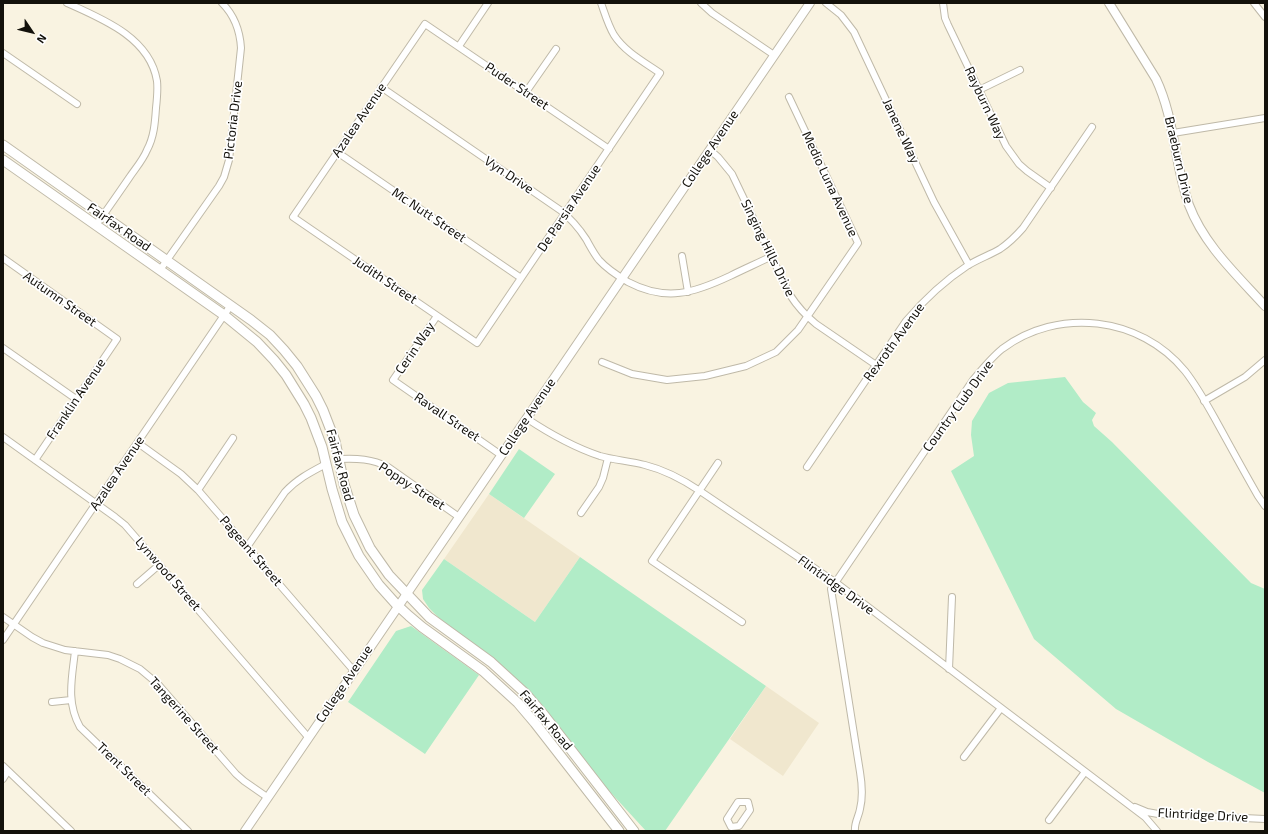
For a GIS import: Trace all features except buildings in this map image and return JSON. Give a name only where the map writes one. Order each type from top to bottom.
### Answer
[{"type":"main road","name":"Fairfax Road","points":[[3,145],[231,305],[270,335],[284,350],[308,381],[323,410],[335,441],[349,499],[363,534],[379,562],[406,594],[429,617],[491,662],[526,694],[634,831]]},
{"type":"main road","name":"Fairfax Road","points":[[3,160],[224,315],[262,347],[290,380],[311,418],[322,447],[336,506],[351,541],[368,571],[397,606],[422,627],[483,671],[518,703],[619,831]]},
{"type":"street","points":[[67,3],[104,20],[134,41],[152,64],[157,82],[153,132],[150,143],[143,158],[96,225]]},
{"type":"street","name":"Pictoria Drive","points":[[160,270],[219,186],[224,177],[229,160],[241,48],[235,21],[231,13],[222,3]]},
{"type":"street","points":[[459,46],[488,3]]},
{"type":"street","name":"De Parsia Avenue","points":[[477,343],[660,73],[632,54],[620,42],[609,26],[601,3]]},
{"type":"street","points":[[701,3],[712,13],[774,55]]},
{"type":"street","name":"College Avenue","points":[[245,831],[397,606],[810,3]]},
{"type":"street","name":"Janene Way","points":[[826,3],[841,15],[854,32],[934,202],[969,265]]},
{"type":"street","name":"Rayburn Way","points":[[943,3],[945,18],[948,25],[1011,155],[1027,171],[1051,188]]},
{"type":"street","name":"Braeburn Drive","points":[[1109,3],[1156,79],[1166,104],[1184,189],[1189,205],[1201,230],[1217,252],[1265,306]]},
{"type":"street","points":[[1254,3],[1265,17]]},
{"type":"street","name":"Puder Street","points":[[425,24],[609,149]]},
{"type":"street","name":"Azalea Avenue","points":[[292,217],[425,24]]},
{"type":"street","points":[[526,92],[556,49]]},
{"type":"street","points":[[3,53],[77,104]]},
{"type":"street","points":[[979,90],[1020,70]]},
{"type":"street","name":"Vyn Drive","points":[[381,88],[565,214],[581,231],[599,260],[605,266],[634,285],[655,292],[688,292],[706,287],[772,256]]},
{"type":"street","name":"Medio Luna Avenue","points":[[602,362],[632,374],[667,380],[705,376],[746,366],[776,352],[798,330],[858,243],[789,97]]},
{"type":"street","points":[[1173,133],[1265,118]]},
{"type":"street","name":"Rexroth Avenue","points":[[807,466],[906,321],[938,288],[969,265],[999,249],[1016,236],[1051,188],[1092,127]]},
{"type":"street","name":"Singing Hills Drive","points":[[710,150],[732,174],[790,295],[796,304],[807,317],[876,365]]},
{"type":"street","name":"Mc Nutt Street","points":[[337,152],[521,278]]},
{"type":"street","name":"Judith Street","points":[[292,217],[477,343]]},
{"type":"street","points":[[682,256],[688,292]]},
{"type":"street","name":"Autumn Street","points":[[3,258],[117,339]]},
{"type":"street","name":"Azalea Avenue","points":[[3,640],[231,305]]},
{"type":"street","name":"Cerin Way","points":[[393,380],[437,316]]},
{"type":"street","name":"Country Club Drive","points":[[855,831],[855,826],[861,808],[862,797],[860,772],[831,588],[973,380],[1002,350],[1024,336],[1047,327],[1072,323],[1116,326],[1154,343],[1176,360],[1193,382],[1265,506]]},
{"type":"street","name":"Franklin Avenue","points":[[35,460],[117,339]]},
{"type":"street","points":[[3,348],[76,399]]},
{"type":"street","points":[[1204,401],[1245,377],[1265,360]]},
{"type":"street","name":"Ravall Street","points":[[393,380],[502,454]]},
{"type":"street","name":"Flintridge Drive","points":[[526,418],[550,434],[582,450],[608,458],[656,468],[681,479],[700,491],[835,582],[1145,817],[1158,831]]},
{"type":"street","name":"Lynwood Street","points":[[3,438],[125,525],[308,737]]},
{"type":"street","points":[[198,490],[233,438]]},
{"type":"street","name":"Pageant Street","points":[[138,443],[181,474],[198,490],[354,670]]},
{"type":"street","points":[[581,513],[599,487],[608,458]]},
{"type":"street","name":"Poppy Street","points":[[339,459],[361,459],[380,463],[388,467],[459,517]]},
{"type":"street","points":[[718,463],[652,561],[742,622]]},
{"type":"street","points":[[248,547],[291,485],[298,479],[326,464]]},
{"type":"street","points":[[136,584],[159,565]]},
{"type":"street","points":[[949,669],[952,597]]},
{"type":"street","name":"Tangerine Street","points":[[3,617],[43,643],[75,651],[95,652],[120,659],[140,668],[158,684],[236,774],[267,798]]},
{"type":"street","name":"Trent Street","points":[[75,651],[71,700],[76,720],[86,733],[188,831]]},
{"type":"street","points":[[52,702],[71,700]]},
{"type":"street","points":[[964,757],[1001,708]]},
{"type":"street","points":[[3,766],[67,830]]},
{"type":"street","points":[[3,780],[8,771]]},
{"type":"street","points":[[1049,820],[1085,772]]},
{"type":"street","name":"Flintridge Drive","points":[[1120,798],[1137,808],[1158,814],[1265,819]]},
{"type":"street","points":[[738,802],[748,802],[750,810],[739,826],[729,829],[726,819],[738,802]]},
{"type":"shaded area","points":[[489,494],[580,557],[535,622],[444,559]]},
{"type":"shaded area","points":[[766,686],[819,723],[783,776],[730,739]]},
{"type":"green space","points":[[1065,377],[1083,402],[1096,413],[1092,420],[1094,426],[1112,442],[1251,583],[1265,589],[1265,793],[1116,709],[1034,639],[951,471],[974,456],[971,435],[972,421],[989,393],[1008,383]]},
{"type":"green space","points":[[519,449],[555,474],[524,518],[489,494]]},
{"type":"green space","points":[[580,557],[766,686],[665,831],[646,831],[474,644],[439,618],[429,608],[423,599],[422,590],[444,559],[535,622]]},
{"type":"green space","points":[[411,626],[479,675],[425,754],[348,702],[396,631]]}]
